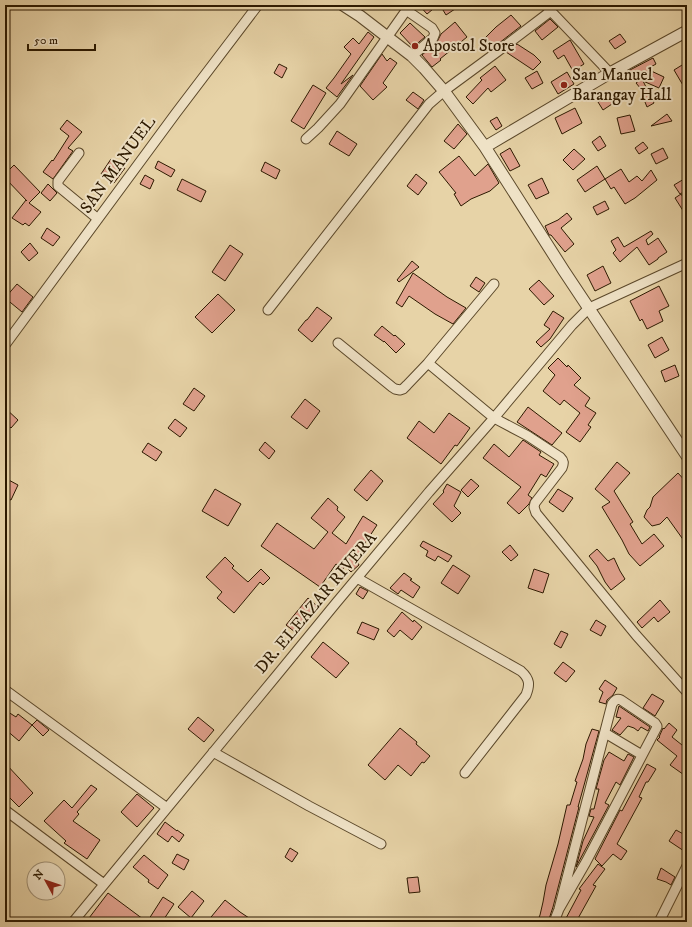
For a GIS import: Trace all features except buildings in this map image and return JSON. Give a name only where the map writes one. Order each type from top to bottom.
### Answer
[{"type":"street","name":"SAN MANUEL","points":[[5,345],[258,5]]},
{"type":"street","points":[[342,5],[360,16],[412,56],[444,91],[485,147],[687,456]]},
{"type":"street","points":[[306,139],[340,104],[408,8],[432,28],[435,33],[433,38],[412,56]]},
{"type":"street","points":[[268,310],[422,111],[444,91],[497,52],[548,8],[610,73]]},
{"type":"street","points":[[485,147],[610,73],[687,31]]},
{"type":"street","points":[[79,153],[58,181],[58,186],[98,219]]},
{"type":"street","points":[[589,308],[687,263]]},
{"type":"street","points":[[338,342],[392,387],[400,390],[403,389],[428,364],[494,284]]},
{"type":"street","name":"DR. ELEAZAR RIVERA","points":[[72,922],[429,492],[494,418],[572,325],[589,308]]},
{"type":"street","points":[[428,364],[494,418],[528,436],[562,459],[564,462],[562,468],[535,503],[534,507],[536,513],[636,635],[687,692]]},
{"type":"street","points":[[357,578],[521,671],[526,676],[528,689],[526,695],[465,773]]},
{"type":"street","points":[[5,690],[167,808]]},
{"type":"street","points":[[554,922],[559,909],[612,704],[618,699],[655,723],[657,726],[586,862],[559,909]]},
{"type":"street","points":[[605,733],[642,756]]},
{"type":"street","points":[[213,752],[309,806],[381,844]]},
{"type":"street","points":[[5,810],[104,884]]},
{"type":"street","points":[[658,922],[687,866]]},
{"type":"place","name":"Apostol Store","points":[[415,46]]},
{"type":"place","name":"San Manuel Barangay Hall","points":[[564,85]]}]
